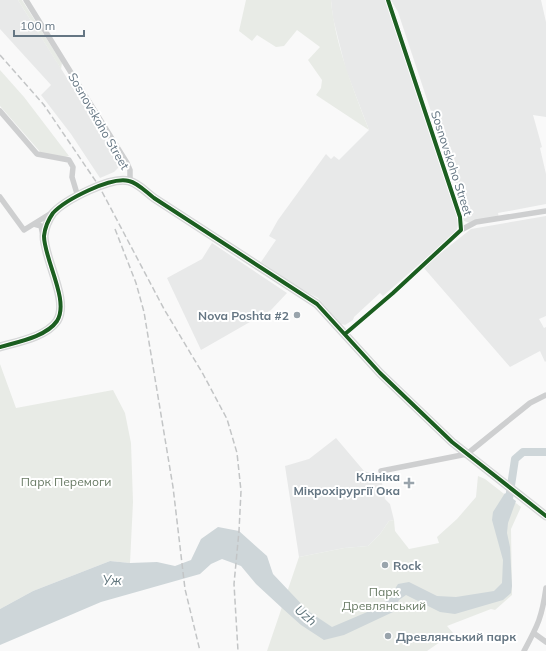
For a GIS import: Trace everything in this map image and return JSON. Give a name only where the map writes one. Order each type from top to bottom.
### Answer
[{"type":"street","name":"Sosnovskoho Street","points":[[26,0],[127,163],[130,170],[130,181],[317,304],[361,353],[410,403],[467,454],[546,516]]},
{"type":"street","name":"Sosnovskoho Street","points":[[345,334],[394,293],[461,230],[460,217],[388,0]]},
{"type":"street","points":[[0,111],[37,154],[69,160],[73,167],[72,177],[78,197]]},
{"type":"street","points":[[0,197],[24,230],[68,201],[95,188],[117,180],[130,181]]},
{"type":"street","points":[[44,240],[46,224],[56,210]]},
{"type":"street","points":[[461,230],[476,222],[546,211]]},
{"type":"street","points":[[0,347],[50,329],[60,315],[59,299],[42,228],[34,224]]},
{"type":"street","points":[[381,471],[467,454],[530,403],[546,395]]},
{"type":"street","points":[[524,651],[535,634],[541,617],[546,588]]},
{"type":"street","points":[[535,634],[546,642]]},
{"type":"shaded area","points":[[0,0],[18,0],[119,161],[118,168],[114,172],[100,178],[71,134],[41,95],[51,85],[0,29]]},
{"type":"shaded area","points":[[331,0],[385,0],[459,222],[456,232],[383,296],[380,293],[354,317],[353,320],[345,325],[341,324],[318,298],[297,287],[261,262],[276,240],[269,236],[278,220],[326,154],[331,159],[334,156],[339,160],[369,130],[346,70],[333,18]]},
{"type":"shaded area","points":[[391,0],[541,0],[546,22],[546,117],[533,115],[542,147],[540,148],[546,174],[546,204],[498,213],[499,218],[470,223],[464,221],[458,200],[459,196],[398,12]]},
{"type":"shaded area","points":[[546,216],[546,316],[539,319],[544,328],[546,327],[546,361],[545,362],[540,351],[510,367],[423,267],[471,229]]},
{"type":"shaded area","points":[[212,243],[287,293],[271,310],[201,350],[167,278],[202,259]]},
{"type":"shaded area","points":[[336,438],[364,471],[381,477],[385,499],[390,504],[394,520],[389,521],[380,534],[368,546],[344,548],[299,557],[285,466],[309,459]]},
{"type":"green space","points":[[18,0],[22,0],[62,63],[61,69]]},
{"type":"green space","points":[[246,0],[331,0],[336,33],[351,82],[369,130],[316,95],[321,88],[322,80],[308,60],[320,47],[297,30],[284,46],[276,47],[257,35],[252,41],[239,31]]},
{"type":"green space","points":[[0,70],[24,97],[69,156],[65,157],[42,154],[0,106]]},
{"type":"green space","name":"Парк Перемоги","points":[[0,364],[16,408],[113,390],[125,413],[131,443],[133,502],[130,563],[110,561],[33,591],[0,609]]},
{"type":"green space","name":"Парк Древлянський","points":[[478,476],[485,479],[521,507],[511,529],[512,595],[495,610],[491,609],[447,626],[453,633],[427,651],[267,651],[299,557],[344,548],[368,546],[380,534],[389,521],[394,520],[395,531],[409,549],[439,543],[437,537],[457,519],[476,497]]},
{"type":"water","name":"Уж","points":[[505,493],[516,501],[508,523],[507,533],[510,547],[512,586],[511,593],[503,600],[455,614],[440,612],[406,595],[399,600],[393,612],[344,635],[324,640],[301,625],[256,584],[241,566],[222,559],[211,564],[200,574],[101,602],[0,645],[0,609],[33,591],[110,561],[130,563],[157,562],[175,566],[191,560],[201,539],[218,527],[239,531],[267,556],[273,574],[308,611],[332,627],[379,607],[388,600],[398,584],[409,582],[437,596],[456,597],[494,591],[502,583],[503,560],[492,520],[493,512]]},
{"type":"waterway","name":"Uzh","points":[[506,506],[509,499],[515,459],[523,452],[546,452]]},
{"type":"railway","points":[[0,55],[44,105],[99,186],[164,309],[203,374],[227,419],[237,453],[241,491],[234,584],[238,651]]},
{"type":"railway","points":[[115,229],[136,283],[144,312],[173,487],[185,589],[200,651]]},
{"type":"cycle path","points":[[345,334],[393,293],[461,230],[460,217],[388,0]]},
{"type":"cycle path","points":[[0,347],[39,335],[52,327],[57,321],[60,313],[59,291],[48,256],[44,236],[47,224],[53,213],[67,202],[89,190],[111,182],[121,180],[129,181],[139,186],[154,198],[317,304],[380,373],[452,442],[546,516]]},
{"type":"place","name":"Nova Poshta #2","points":[[297,315]]},
{"type":"place","name":"Клініка Мікрохірургії Ока","points":[[409,483]]},
{"type":"place","name":"Rock","points":[[385,565]]},
{"type":"place","name":"Древлянський парк","points":[[388,636]]}]
